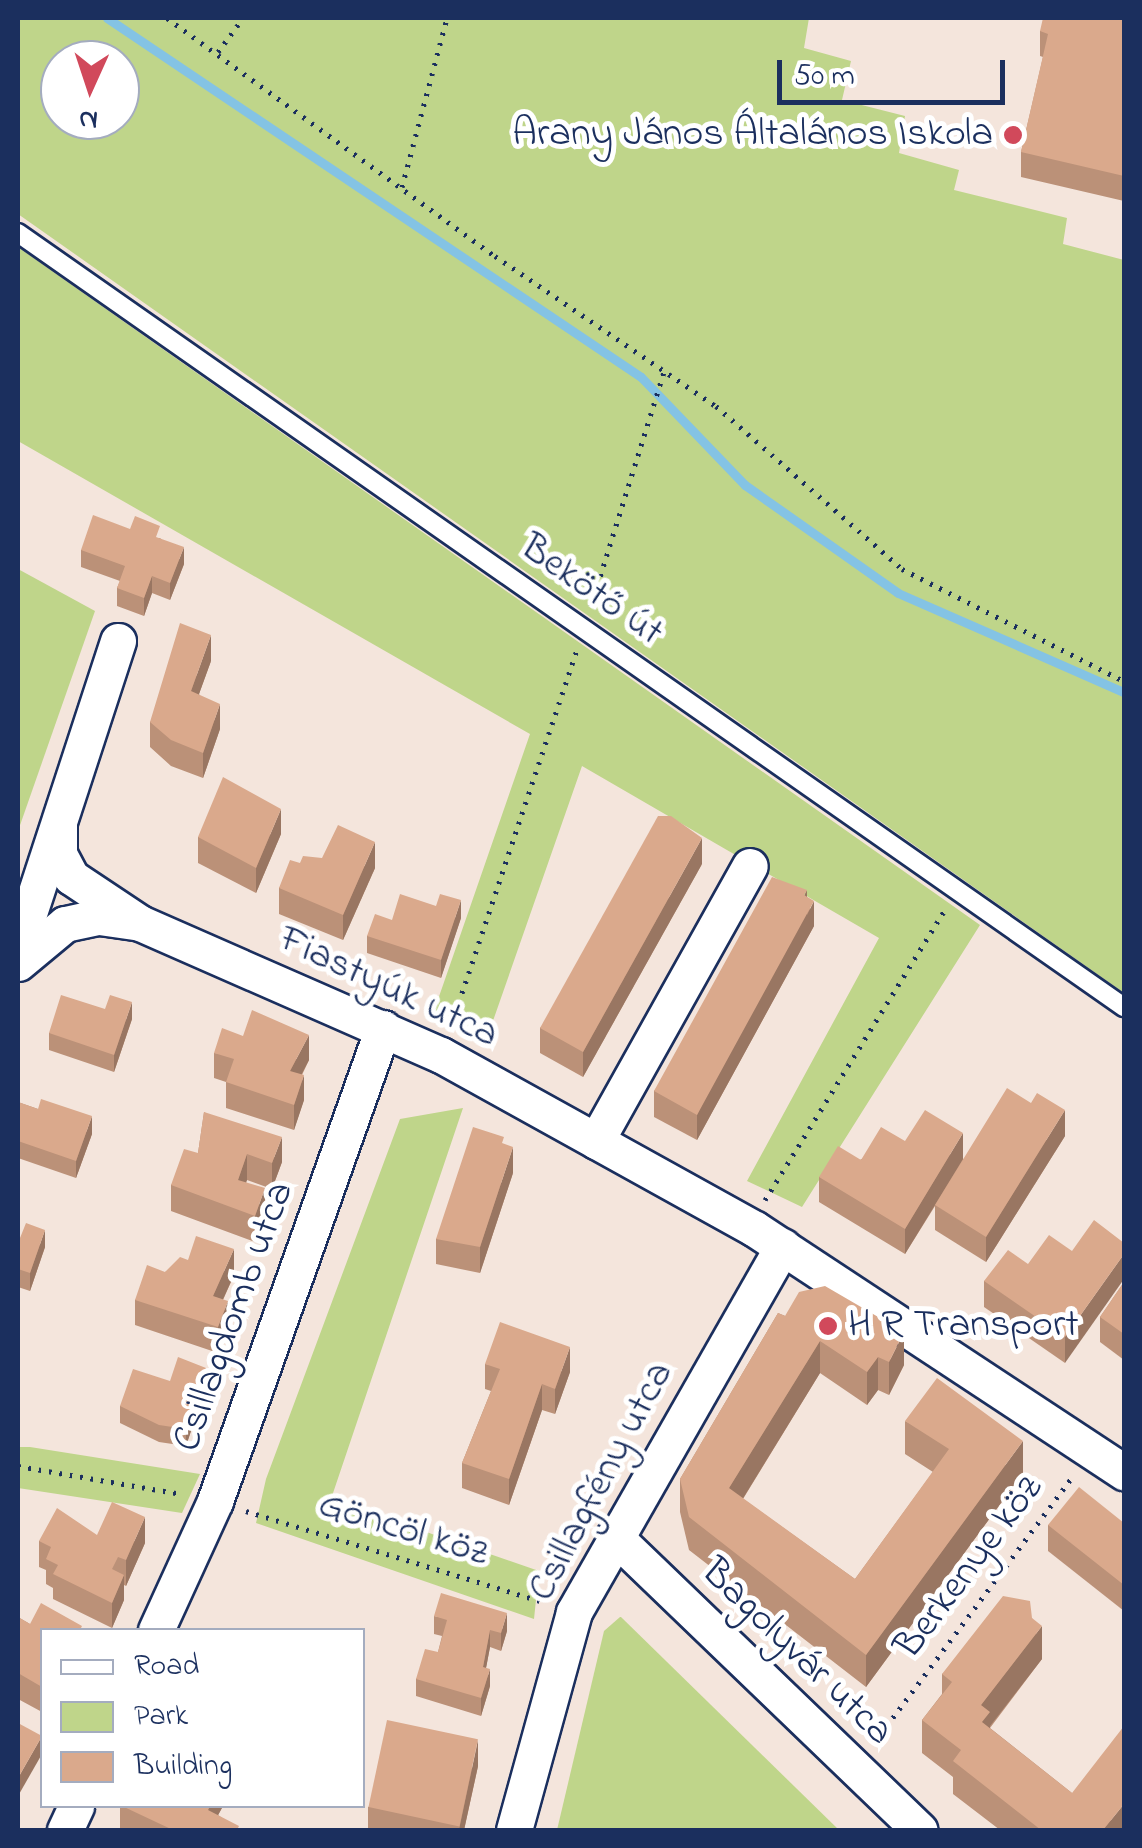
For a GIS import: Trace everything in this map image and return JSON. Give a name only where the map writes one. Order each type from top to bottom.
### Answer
[{"type":"street","points":[[18,947],[118,641]]},
{"type":"street","name":"Fiastyúk utca","points":[[59,824],[59,854],[71,877],[140,923],[442,1055],[596,1140],[769,1238],[1095,1448],[1124,1472]]},
{"type":"street","points":[[596,1140],[750,866]]},
{"type":"street","name":"Fiastyúk utca","points":[[18,963],[65,924],[99,917],[140,923]]},
{"type":"street","name":"Csillagdomb utca","points":[[157,1628],[215,1501],[383,1028]]},
{"type":"street","name":"Csillagfény utca","points":[[514,1830],[574,1612],[769,1238]]},
{"type":"street","name":"Bagolyvár utca","points":[[614,1536],[920,1830]]},
{"type":"lane","name":"Bekötő út","points":[[18,233],[1124,1006]]},
{"type":"path","points":[[167,18],[745,429],[902,569],[1124,680]]},
{"type":"path","points":[[218,52],[242,18]]},
{"type":"path","points":[[402,188],[447,18]]},
{"type":"path","points":[[442,1055],[584,629],[665,370]]},
{"type":"path","points":[[769,1238],[766,1198],[931,941],[956,888]]},
{"type":"path","name":"Berkenye köz","points":[[854,1769],[1095,1448]]},
{"type":"path","name":"Göncöl köz","points":[[18,1466],[215,1501],[574,1612]]},
{"type":"green space","points":[[18,18],[809,18],[804,48],[851,61],[842,100],[905,116],[899,153],[959,170],[954,190],[1067,218],[1063,244],[1124,260],[1124,993],[18,214]]},
{"type":"green space","points":[[18,247],[980,925],[802,1207],[747,1181],[879,938],[582,766],[487,1038],[434,1011],[530,734],[18,441]]},
{"type":"green space","points":[[18,569],[95,611],[18,831]]},
{"type":"green space","points":[[463,1108],[331,1499],[539,1571],[534,1619],[256,1523],[266,1479],[400,1119]]},
{"type":"green space","points":[[18,1447],[200,1474],[182,1513],[18,1488]]},
{"type":"green space","points":[[620,1617],[839,1830],[557,1830],[604,1631]]},
{"type":"building","name":"Arany János Általános Iskola","points":[[1043,18],[1124,18],[1124,176],[1021,152],[1048,34],[1040,31]]},
{"type":"building","points":[[93,515],[130,529],[135,516],[160,526],[156,537],[184,547],[170,583],[152,576],[144,598],[117,588],[125,566],[81,550]]},
{"type":"building","points":[[180,623],[211,635],[191,691],[220,704],[203,753],[171,740],[150,722]]},
{"type":"building","points":[[223,777],[281,809],[256,868],[198,837]]},
{"type":"building","points":[[658,816],[671,816],[702,838],[583,1052],[540,1028]]},
{"type":"building","points":[[338,825],[375,842],[343,915],[279,888],[290,860],[300,863],[303,856],[322,858]]},
{"type":"building","points":[[772,877],[807,890],[804,895],[814,901],[697,1115],[654,1091]]},
{"type":"building","points":[[400,894],[436,906],[440,894],[461,900],[441,960],[367,936],[375,914],[392,920]]},
{"type":"building","points":[[61,995],[105,1009],[110,995],[132,1002],[114,1055],[49,1033]]},
{"type":"building","points":[[252,1010],[309,1035],[290,1071],[304,1075],[294,1105],[226,1082],[234,1059],[214,1053],[222,1028],[243,1036]]},
{"type":"building","points":[[1007,1088],[1031,1103],[1037,1093],[1065,1110],[986,1237],[935,1205]]},
{"type":"building","points":[[41,1099],[92,1116],[76,1161],[18,1141],[18,1102],[38,1109]]},
{"type":"building","points":[[925,1110],[963,1133],[905,1229],[819,1177],[838,1146],[861,1160],[881,1127],[905,1141]]},
{"type":"building","points":[[204,1112],[282,1137],[272,1163],[247,1154],[238,1180],[265,1188],[255,1216],[171,1185],[184,1149],[198,1153]]},
{"type":"building","points":[[473,1127],[504,1137],[502,1143],[513,1147],[480,1247],[436,1239]]},
{"type":"building","points":[[1094,1220],[1124,1243],[1124,1254],[1065,1337],[984,1281],[1008,1250],[1028,1264],[1049,1235],[1072,1251]]},
{"type":"building","points":[[26,1223],[45,1230],[30,1273],[18,1269],[18,1237]]},
{"type":"building","points":[[196,1236],[234,1249],[213,1296],[228,1301],[218,1327],[135,1300],[147,1265],[165,1272],[180,1257],[188,1260]]},
{"type":"building","points":[[1124,1282],[1124,1334],[1100,1317]]},
{"type":"building","points":[[825,1286],[904,1332],[889,1362],[878,1357],[867,1372],[820,1341],[729,1488],[855,1579],[949,1449],[905,1421],[937,1378],[1023,1441],[866,1655],[689,1517],[680,1479],[778,1313],[785,1316],[799,1292]]},
{"type":"building","points":[[500,1322],[570,1347],[555,1389],[542,1384],[509,1479],[462,1463],[500,1369],[485,1364]]},
{"type":"building","points":[[178,1357],[206,1368],[186,1429],[159,1425],[120,1406],[133,1369],[170,1381]]},
{"type":"building","points":[[1079,1487],[1124,1523],[1124,1585],[1048,1525]]},
{"type":"building","points":[[112,1502],[145,1517],[126,1560],[118,1557],[112,1569],[124,1575],[112,1603],[53,1574],[58,1565],[46,1559],[51,1547],[39,1541],[57,1508],[97,1535]]},
{"type":"building","points":[[441,1593],[507,1613],[501,1633],[490,1630],[483,1667],[490,1669],[481,1698],[416,1679],[425,1649],[438,1652],[447,1620],[434,1616]]},
{"type":"building","points":[[1003,1596],[1030,1601],[1032,1618],[1042,1626],[981,1705],[990,1712],[982,1722],[1072,1793],[1124,1726],[1124,1804],[1103,1830],[1041,1830],[953,1761],[961,1750],[922,1720],[952,1682],[942,1674]]},
{"type":"building","points":[[41,1603],[82,1626],[40,1628],[40,1686],[18,1673],[18,1617],[30,1624]]},
{"type":"building","points":[[387,1720],[478,1739],[459,1826],[368,1807]]},
{"type":"building","points":[[18,1723],[40,1735],[40,1740],[18,1778]]},
{"type":"building","points":[[126,1808],[209,1808],[239,1826],[237,1830],[173,1830]]},
{"type":"waterway","points":[[107,18],[641,377],[745,485],[898,593],[1124,692]]},
{"type":"place","name":"Arany János Általános Iskola","points":[[1013,135]]},
{"type":"place","name":"H R Transport","points":[[828,1326]]}]
